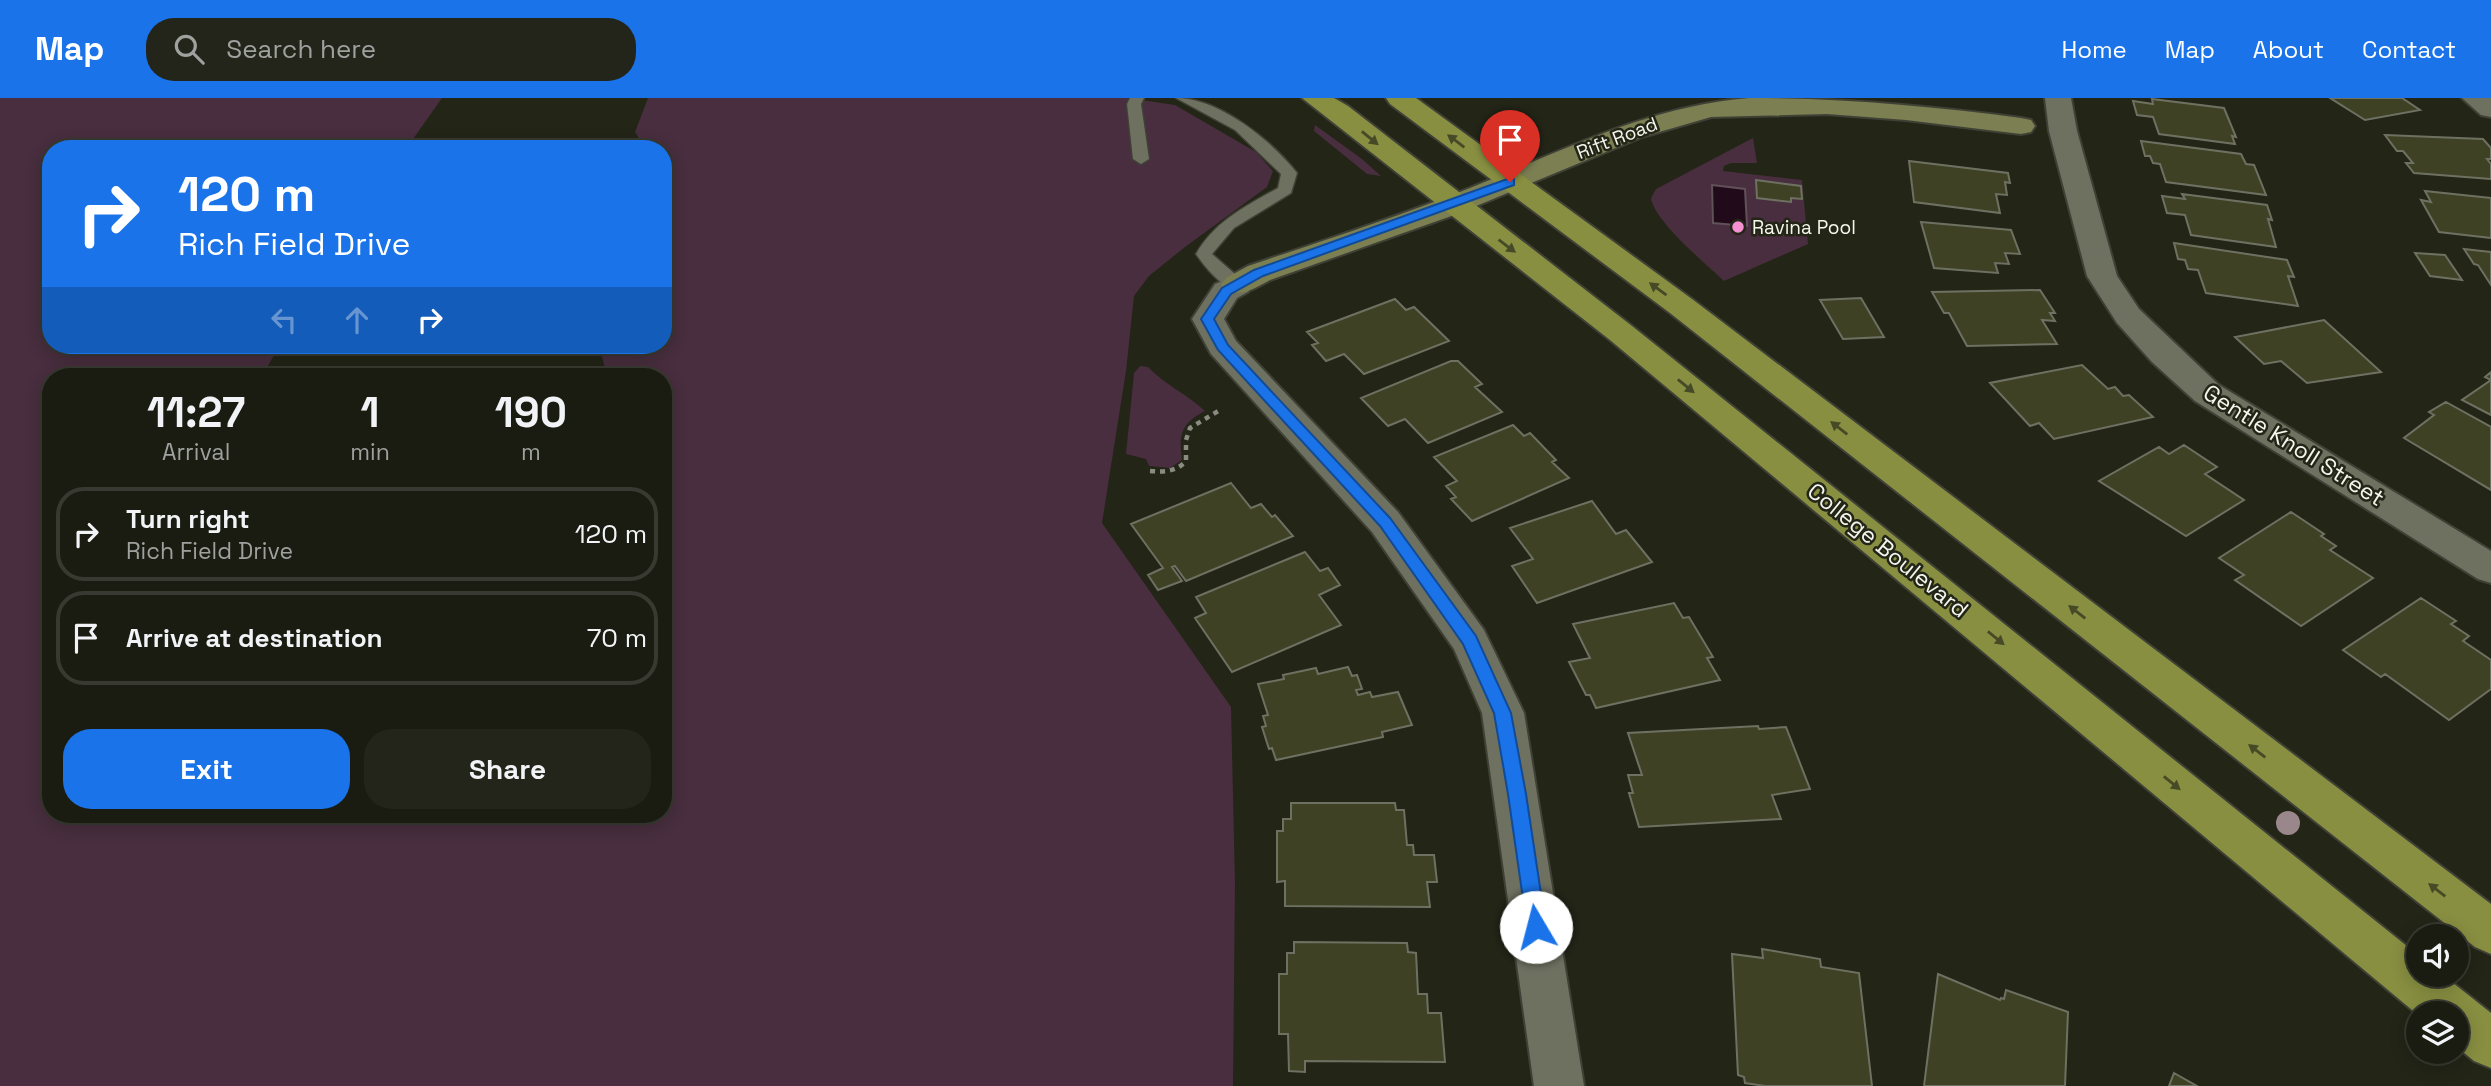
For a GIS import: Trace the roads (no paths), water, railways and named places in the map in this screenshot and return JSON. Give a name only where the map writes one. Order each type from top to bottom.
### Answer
[{"type":"main road","name":"College Boulevard","points":[[1315,98],[1338,112],[1621,333],[2438,1001]]},
{"type":"main road","points":[[1399,98],[1681,306],[2491,932]]},
{"type":"main road","name":"College Boulevard","points":[[2469,1026],[2491,1044]]},
{"type":"street","name":"Gentle Knoll Street","points":[[2058,98],[2063,131],[2102,276],[2128,316],[2207,393],[2491,569]]},
{"type":"street","points":[[2475,98],[2491,108]]},
{"type":"street","name":"Rift Road","points":[[1237,285],[1259,273],[1510,182],[1637,129],[1674,117],[1725,107],[1764,103],[1835,103],[2063,131]]},
{"type":"street","points":[[1237,285],[1226,291],[1208,319],[1223,347],[1385,522],[1470,641],[1503,713],[1559,1086]]},
{"type":"lane","points":[[1137,98],[1134,104],[1141,159]]},
{"type":"lane","points":[[1183,98],[1240,127],[1289,173],[1285,190],[1211,240],[1204,254],[1211,264],[1237,285]]},
{"type":"place","name":"Ravina Pool","points":[[1738,227]]}]
